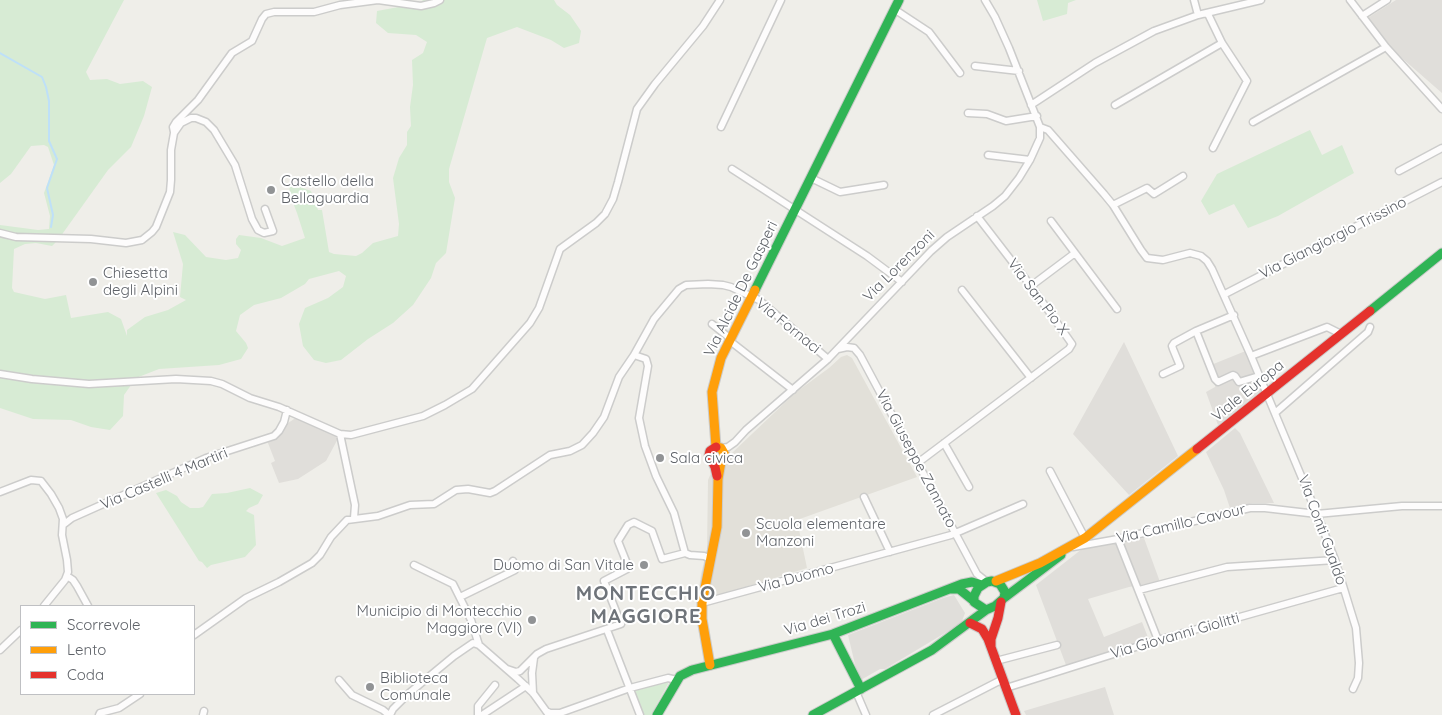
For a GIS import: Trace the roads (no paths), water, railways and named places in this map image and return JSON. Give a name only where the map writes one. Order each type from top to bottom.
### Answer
[{"type":"street","points":[[0,233],[16,237],[91,239],[126,243],[142,240],[156,227],[170,192],[171,150],[174,125],[179,117],[198,100],[232,52],[250,43],[266,14],[274,12],[314,12],[340,5],[378,0],[422,6],[440,0]]},
{"type":"street","points":[[0,374],[89,384],[196,379],[211,381],[222,384],[250,398],[287,410],[340,434],[363,433],[423,416],[472,389],[530,323],[539,308],[560,249],[596,223],[605,214],[613,199],[637,109],[703,26],[720,0]]},
{"type":"street","points":[[721,127],[781,0]]},
{"type":"street","name":"Via Alcide De Gasperi","points":[[718,447],[712,409],[712,392],[722,358],[899,0]]},
{"type":"street","points":[[985,0],[995,17],[1019,71],[1040,127]]},
{"type":"street","points":[[1194,0],[1198,15]]},
{"type":"street","points":[[1032,105],[1116,51],[1154,31],[1198,15],[1261,0]]},
{"type":"street","points":[[1350,0],[1386,47],[1442,109]]},
{"type":"street","points":[[1362,16],[1386,0]]},
{"type":"street","points":[[894,9],[928,32],[960,73]]},
{"type":"street","points":[[1208,14],[1222,43],[1247,81],[1213,148]]},
{"type":"street","points":[[1114,105],[1222,43]]},
{"type":"street","points":[[1253,122],[1386,47]]},
{"type":"street","points":[[975,66],[1019,71]]},
{"type":"street","points":[[968,113],[986,114],[1006,121],[1037,116]]},
{"type":"street","points":[[174,134],[181,124],[191,118],[202,120],[210,125],[235,165],[254,224],[258,230],[264,233],[273,231],[265,209]]},
{"type":"street","name":"Via Conti Gualdo","points":[[1040,127],[1048,130],[1113,205],[1140,250],[1147,258],[1163,260],[1190,253],[1201,256],[1207,261],[1234,315],[1318,514],[1334,560],[1356,628],[1359,663],[1358,678],[1353,689]]},
{"type":"street","name":"Via Lorenzoni","points":[[718,447],[728,447],[735,442],[746,430],[828,359],[931,251],[1004,196],[1019,178],[1030,160],[1040,138],[1040,127]]},
{"type":"street","points":[[1399,171],[1442,148]]},
{"type":"street","points":[[988,155],[1030,160]]},
{"type":"street","points":[[732,169],[867,256],[902,282]]},
{"type":"street","points":[[1113,205],[1147,188],[1154,194],[1183,176]]},
{"type":"street","points":[[811,178],[840,192],[884,185]]},
{"type":"street","name":"Via Giangiorgio Trissino","points":[[1225,294],[1442,182]]},
{"type":"street","name":"Via San Pio X","points":[[919,462],[1069,349],[1072,344],[977,216]]},
{"type":"street","points":[[1051,221],[1118,309]]},
{"type":"street","points":[[1030,286],[1075,253]]},
{"type":"street","name":"Viale Europa","points":[[988,583],[1069,548],[1085,538],[1442,254]]},
{"type":"street","name":"Via Fornaci","points":[[354,518],[378,516],[410,505],[434,504],[456,490],[468,489],[490,493],[550,455],[575,449],[593,433],[602,421],[608,410],[619,378],[654,319],[666,303],[684,286],[723,285],[752,296],[773,311],[828,359]]},
{"type":"street","points":[[962,290],[1031,378]]},
{"type":"street","points":[[1163,374],[1180,366],[1172,346],[1174,343],[1196,331],[1234,315]]},
{"type":"street","points":[[712,324],[793,390]]},
{"type":"street","points":[[1251,356],[1328,327],[1341,334]]},
{"type":"street","points":[[1275,413],[1368,332],[1370,327]]},
{"type":"street","points":[[838,349],[854,348],[852,339],[857,328]]},
{"type":"street","points":[[1196,331],[1216,381],[1218,382],[1233,375],[1239,382],[1259,376]]},
{"type":"street","name":"Via Giuseppe Zannato","points":[[854,348],[860,355],[919,462],[977,574],[988,583]]},
{"type":"street","points":[[634,355],[646,359],[648,366],[638,418],[645,446],[656,476],[674,513],[685,553],[690,556],[704,556],[711,559]]},
{"type":"street","name":"Via Castelli 4 Martiri","points":[[63,525],[72,518],[206,458],[274,436],[284,422],[287,410]]},
{"type":"street","points":[[195,634],[253,594],[280,582],[312,563],[320,555],[331,537],[347,520],[354,518],[355,505],[340,434]]},
{"type":"street","points":[[944,443],[969,487]]},
{"type":"street","points":[[710,665],[702,619],[702,603],[717,527],[718,480],[721,462],[726,455],[718,447],[710,451],[709,455],[715,466],[718,480]]},
{"type":"street","points":[[711,461],[721,462]]},
{"type":"street","points":[[1050,471],[1085,538]]},
{"type":"street","points":[[0,492],[31,480],[40,481],[56,500],[63,519],[62,535],[68,568],[67,576],[45,605]]},
{"type":"street","points":[[864,497],[890,552]]},
{"type":"street","name":"Via Duomo","points":[[702,603],[955,533],[1023,504]]},
{"type":"street","name":"Via Camillo Cavour","points":[[1069,548],[1118,539],[1250,508],[1318,514],[1402,506],[1442,506]]},
{"type":"street","points":[[508,669],[516,672],[520,671],[546,649],[621,624],[604,581],[628,569],[618,541],[625,528],[634,522],[652,531],[663,559],[685,553]]},
{"type":"street","points":[[1118,539],[1158,640]]},
{"type":"street","name":"Viale Europa","points":[[817,713],[932,650],[1053,563],[1069,548]]},
{"type":"street","points":[[1139,590],[1227,567],[1334,560]]},
{"type":"street","points":[[460,597],[515,570],[513,561]]},
{"type":"street","points":[[414,565],[453,584],[474,628],[479,645]]},
{"type":"street","points":[[67,576],[73,580],[87,605]]},
{"type":"street","name":"Via dei Trozi","points":[[677,680],[680,676],[692,670],[833,634],[962,584],[972,582],[988,583]]},
{"type":"street","points":[[991,646],[992,636],[1005,592],[1003,587],[988,583],[975,592],[967,625],[982,630],[991,646],[1016,715]]},
{"type":"street","name":"Via Giovanni Giolitti","points":[[933,715],[1005,683],[1343,588]]},
{"type":"street","points":[[946,591],[959,589],[978,606],[994,615],[996,624]]},
{"type":"street","points":[[607,630],[640,715]]},
{"type":"street","points":[[0,650],[20,631]]},
{"type":"street","points":[[833,634],[859,691],[866,715]]},
{"type":"street","points":[[339,680],[352,695],[390,715],[392,709],[400,701],[471,643],[476,643],[526,686],[548,713],[560,714],[630,688],[668,678],[677,680],[657,715]]},
{"type":"street","points":[[996,661],[1057,644]]},
{"type":"street","points":[[533,693],[532,673],[534,658]]},
{"type":"street","points":[[495,685],[478,706],[480,715],[526,686]]},
{"type":"street","points":[[99,715],[100,712],[119,708],[138,695]]},
{"type":"waterway","points":[[0,53],[42,77],[46,87],[49,101],[49,141],[57,159],[47,188],[53,215],[51,227]]},
{"type":"place","name":"Castello della Bellaguardia","points":[[271,190]]},
{"type":"place","name":"Chiesetta degli Alpini","points":[[93,282]]},
{"type":"place","name":"Sala civica","points":[[660,458]]},
{"type":"place","name":"Scuola elementare Manzoni","points":[[746,533]]},
{"type":"place","name":"Duomo di San Vitale","points":[[644,565]]},
{"type":"place","name":"Municipio di Montecchio Maggiore (VI)","points":[[532,620]]},
{"type":"place","name":"Biblioteca Comunale","points":[[370,687]]},
{"type":"district","name":"MONTECCHIO MAGGIORE","points":[[646,606]]}]
